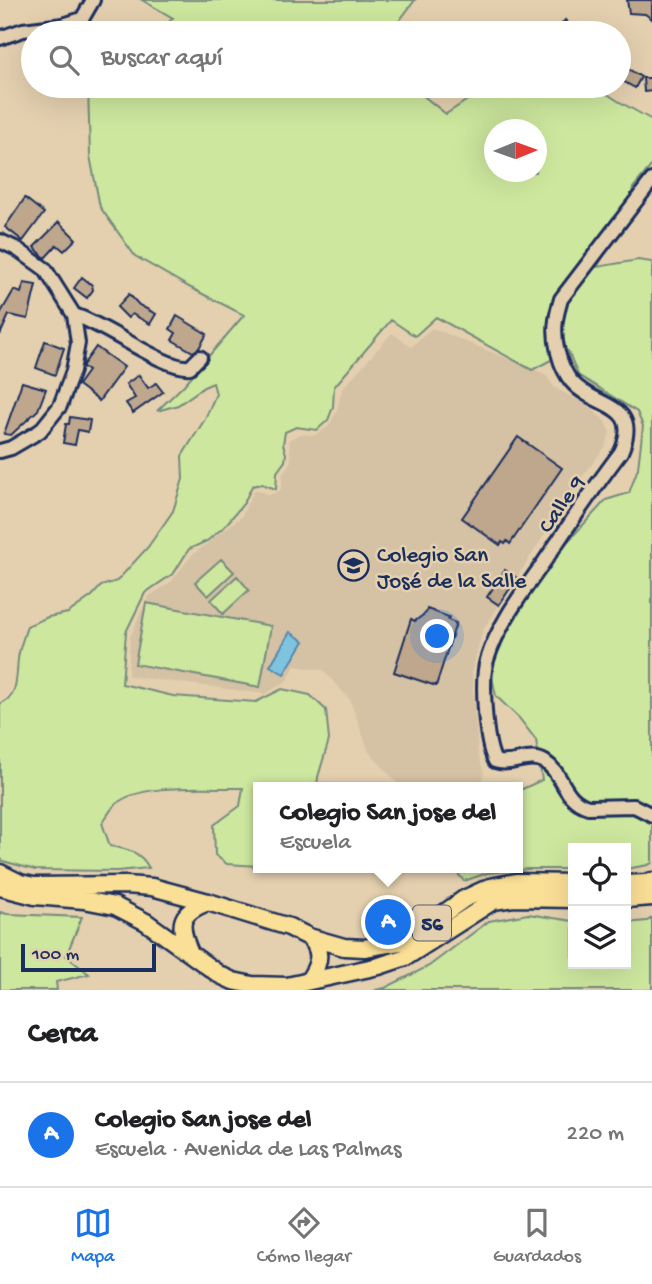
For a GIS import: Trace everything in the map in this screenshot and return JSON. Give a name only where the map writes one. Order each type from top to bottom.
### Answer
[{"type":"main road","name":"56","points":[[0,873],[20,883],[34,886],[126,885],[162,889],[289,927],[309,937],[344,947],[363,948],[405,941],[464,899],[490,887],[516,883],[568,883]]},
{"type":"main road","points":[[631,884],[652,881]]},
{"type":"main road","name":"56","points":[[0,887],[35,896],[92,901],[115,906],[146,922],[220,975],[243,983],[269,986],[287,986],[379,967],[407,957],[493,901],[514,898],[568,899]]},
{"type":"main road","points":[[631,899],[652,897]]},
{"type":"main road","points":[[190,953],[184,940],[182,921],[193,908],[208,902]]},
{"type":"main road","points":[[308,981],[319,959],[319,950],[309,937]]},
{"type":"street","points":[[74,21],[82,19],[93,0]]},
{"type":"street","points":[[0,38],[21,31]]},
{"type":"street","name":"Calle 9","points":[[652,180],[561,299],[555,322],[561,363],[571,381],[619,411],[627,426],[625,444],[516,604],[493,643],[483,671],[491,750],[495,761],[502,763],[526,759],[542,760],[550,765],[576,802],[588,807],[634,806],[652,815]]},
{"type":"street","points":[[0,241],[17,248],[45,269],[74,315],[78,343],[73,371],[60,406],[40,431],[11,448],[0,451]]},
{"type":"street","points":[[74,315],[99,324],[146,352],[182,368],[190,367],[200,357]]},
{"type":"shaded area","name":"Colegio San José de la Salle","points":[[432,328],[545,374],[555,388],[586,404],[605,421],[610,433],[605,447],[580,480],[483,630],[472,671],[478,754],[484,773],[481,782],[396,782],[369,752],[350,700],[323,670],[295,666],[286,681],[265,694],[128,676],[130,637],[148,597],[171,582],[192,555],[241,517],[255,489],[270,495],[281,490],[283,473],[291,461],[289,440],[299,434],[315,435],[328,427],[336,413],[342,389],[392,333],[411,347]]},
{"type":"green space","points":[[142,0],[415,0],[399,21],[170,21],[173,18]]},
{"type":"green space","points":[[88,98],[426,98],[446,114],[471,98],[613,98],[652,120],[652,165],[633,188],[624,223],[597,267],[638,260],[652,262],[652,863],[631,868],[631,843],[568,843],[568,869],[523,869],[523,789],[542,780],[536,740],[519,718],[496,696],[492,677],[495,654],[536,583],[559,551],[606,500],[629,493],[638,468],[643,426],[637,412],[578,375],[568,351],[532,370],[436,317],[415,336],[391,320],[334,387],[333,407],[328,420],[317,430],[296,427],[285,432],[285,461],[277,472],[276,489],[262,484],[252,486],[244,503],[224,527],[207,541],[189,549],[174,573],[145,593],[126,632],[122,684],[173,696],[256,702],[282,689],[310,695],[326,710],[329,740],[318,782],[253,782],[253,866],[227,864],[215,855],[214,825],[240,806],[243,788],[157,790],[126,798],[115,805],[102,823],[110,846],[137,854],[149,868],[117,871],[35,870],[0,858],[0,704],[14,691],[19,651],[27,626],[48,617],[68,613],[101,586],[117,581],[148,547],[173,511],[183,479],[182,456],[205,419],[216,394],[213,383],[178,405],[157,411],[184,385],[244,315],[135,256],[100,207],[90,156]]},
{"type":"green space","points":[[221,559],[234,572],[208,596],[195,582]]},
{"type":"green space","points":[[237,576],[249,590],[223,614],[211,600]]},
{"type":"green space","points":[[146,603],[271,626],[260,687],[135,664]]},
{"type":"green space","points":[[457,873],[487,873],[464,881]]},
{"type":"green space","points":[[0,912],[82,917],[66,956],[89,974],[56,982],[57,990],[0,990]]},
{"type":"green space","points":[[528,914],[568,920],[568,969],[631,969],[631,923],[652,918],[652,990],[375,990],[385,988],[429,966],[489,921]]},
{"type":"water","points":[[290,632],[304,641],[284,674],[270,666]]},
{"type":"building","points":[[627,0],[652,0],[652,19],[645,14],[629,13]]},
{"type":"building","points":[[631,71],[641,77],[635,88],[631,86]]},
{"type":"building","points":[[643,78],[652,78],[652,91],[644,92]]},
{"type":"building","points":[[25,198],[44,213],[23,241],[5,227]]},
{"type":"building","points":[[59,222],[76,239],[64,251],[57,245],[45,258],[34,247]]},
{"type":"building","points":[[82,277],[92,285],[93,290],[87,298],[74,288]]},
{"type":"building","points":[[24,283],[36,285],[28,319],[9,315],[0,335],[0,314],[14,290],[21,293]]},
{"type":"building","points":[[129,294],[139,305],[156,314],[150,324],[132,314],[128,318],[117,307]]},
{"type":"building","points":[[177,316],[207,334],[199,348],[193,352],[172,340],[176,333],[170,329]]},
{"type":"building","points":[[45,341],[64,348],[55,375],[36,368]]},
{"type":"building","points":[[96,347],[124,367],[99,401],[78,385],[88,371],[83,365]]},
{"type":"building","points":[[139,375],[148,388],[156,383],[163,392],[133,413],[126,403],[135,398],[126,384]]},
{"type":"building","points":[[22,382],[46,389],[38,410],[11,435],[4,434]]},
{"type":"building","points":[[70,417],[90,420],[88,432],[78,430],[75,445],[63,443]]},
{"type":"building","points":[[518,437],[562,468],[510,544],[507,541],[500,545],[462,518]]},
{"type":"building","points":[[505,570],[517,578],[499,605],[487,597]]},
{"type":"building","points":[[427,609],[449,617],[448,620],[456,623],[436,686],[394,672],[411,619],[415,621],[426,613]]},
{"type":"place","name":"Colegio San José de la Salle","points":[[354,566]]},
{"type":"place","name":"Colegio San jose del","points":[[388,922]]}]
